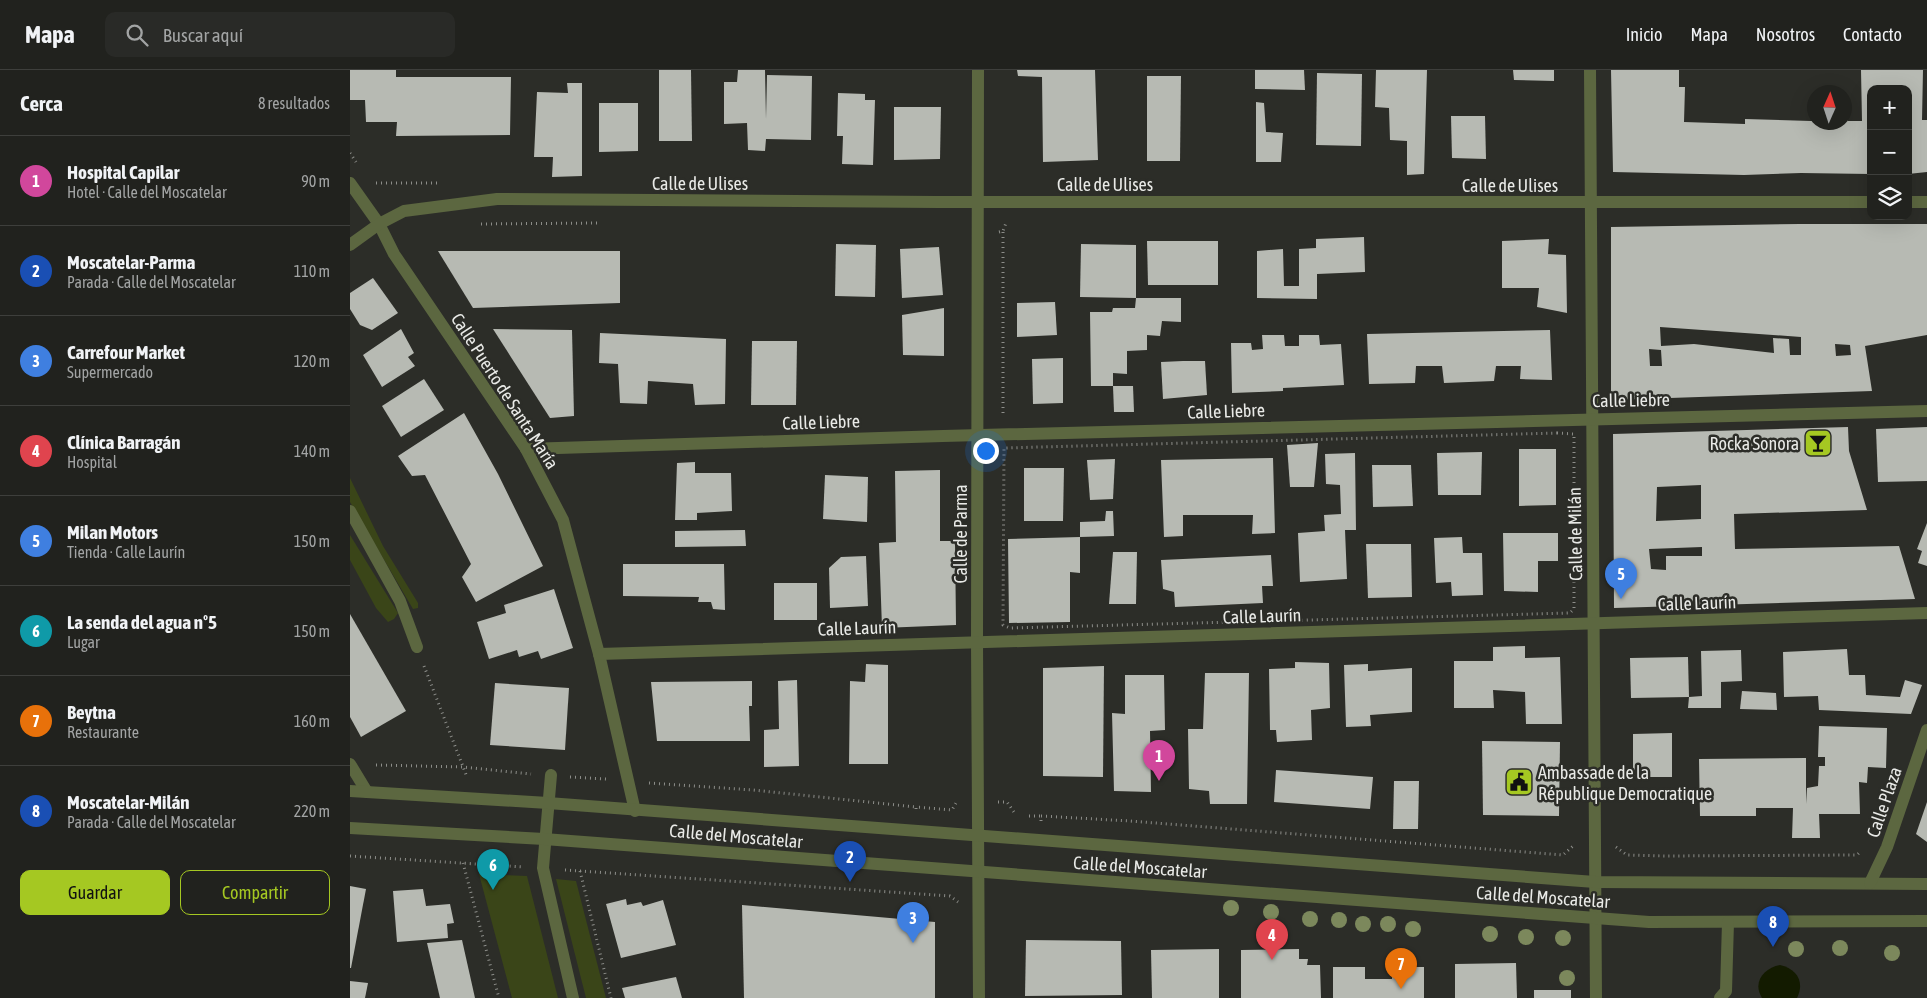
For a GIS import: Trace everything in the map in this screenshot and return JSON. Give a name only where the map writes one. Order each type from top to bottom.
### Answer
[{"type":"street","name":"Calle de Parma","points":[[978,70],[977,642],[979,998]]},
{"type":"street","name":"Calle de Milán","points":[[1590,70],[1596,998]]},
{"type":"street","name":"Calle Puerto de Santa María","points":[[350,183],[379,224],[394,254],[526,449],[563,520],[598,654],[635,811]]},
{"type":"street","name":"Calle de Ulises","points":[[350,245],[379,224],[404,211],[497,199],[978,202],[1867,202]]},
{"type":"street","points":[[1912,202],[1927,202]]},
{"type":"street","name":"Calle Liebre","points":[[526,449],[1927,410]]},
{"type":"street","points":[[350,511],[400,601],[417,647]]},
{"type":"street","name":"Calle Laurín","points":[[598,654],[1927,613]]},
{"type":"street","name":"Calle Plaza","points":[[1870,883],[1887,847],[1927,730]]},
{"type":"street","points":[[350,764],[367,792]]},
{"type":"street","points":[[550,775],[543,868],[573,998]]},
{"type":"street","name":"Calle del Moscatelar","points":[[350,791],[548,803],[1595,882],[1927,884]]},
{"type":"street","name":"Calle del Moscatelar","points":[[350,828],[544,839],[1534,915],[1596,917],[1649,922],[1927,921]]},
{"type":"street","points":[[1720,998],[1726,991],[1728,922]]},
{"type":"path","points":[[350,153],[360,168]]},
{"type":"path","points":[[370,183],[450,183]]},
{"type":"path","points":[[1004,419],[1003,231],[1004,225],[1014,222]]},
{"type":"path","points":[[479,224],[608,223]]},
{"type":"path","points":[[978,233],[1003,231]]},
{"type":"path","points":[[1574,434],[1574,609],[1570,613],[1010,628],[1003,625],[1002,615],[1004,448],[1574,434]]},
{"type":"path","points":[[417,647],[475,799]]},
{"type":"path","points":[[1540,854],[1562,855],[1574,845],[1615,846],[1627,855],[1664,856],[1857,855],[1865,848],[1887,847]]},
{"type":"path","points":[[350,856],[950,896],[958,902],[958,912]]},
{"type":"path","points":[[463,863],[499,998]]},
{"type":"path","points":[[580,871],[611,998]]},
{"type":"green space","points":[[350,478],[383,546],[418,603],[418,608],[413,609],[350,502]]},
{"type":"green space","points":[[350,535],[398,613],[394,619],[388,622],[376,608],[350,560]]},
{"type":"green space","points":[[479,874],[527,876],[558,998],[512,998]]},
{"type":"green space","points":[[556,879],[576,881],[606,998],[586,998]]},
{"type":"shaded area","points":[[1780,965],[1791,970],[1798,977],[1800,987],[1797,998],[1762,998],[1758,987],[1761,977],[1769,969]]},
{"type":"building","points":[[350,70],[396,70],[396,77],[511,77],[510,135],[396,136],[397,122],[366,122],[365,100],[350,100]]},
{"type":"building","points":[[659,70],[691,70],[692,141],[659,141]]},
{"type":"building","points":[[738,70],[765,70],[766,119],[767,75],[812,76],[811,140],[766,139],[765,151],[748,150],[747,123],[724,124],[724,82],[737,82]]},
{"type":"building","points":[[1017,70],[1095,70],[1098,160],[1043,162],[1042,77],[1018,76]]},
{"type":"building","points":[[1255,70],[1304,70],[1305,90],[1255,89]]},
{"type":"building","points":[[1376,70],[1427,70],[1424,174],[1407,175],[1407,141],[1390,140],[1389,108],[1375,107]]},
{"type":"building","points":[[1513,70],[1554,70],[1554,81],[1514,80]]},
{"type":"building","points":[[1611,70],[1679,70],[1679,87],[1685,87],[1684,122],[1745,124],[1745,119],[1807,121],[1807,130],[1852,130],[1852,121],[1862,121],[1861,70],[1923,70],[1922,120],[1927,120],[1927,172],[1912,174],[1912,85],[1867,85],[1867,174],[1801,173],[1744,175],[1613,172]]},
{"type":"building","points":[[1317,73],[1362,74],[1361,146],[1316,145]]},
{"type":"building","points":[[1147,76],[1181,76],[1180,161],[1147,161]]},
{"type":"building","points":[[567,83],[582,83],[582,176],[552,177],[553,157],[534,157],[537,92],[568,93]]},
{"type":"building","points":[[838,93],[865,94],[865,100],[875,100],[873,165],[842,164],[843,136],[837,136]]},
{"type":"building","points":[[1256,102],[1264,103],[1266,132],[1283,133],[1281,162],[1256,162]]},
{"type":"building","points":[[599,103],[638,103],[638,151],[599,152]]},
{"type":"building","points":[[894,107],[941,107],[940,159],[894,160]]},
{"type":"building","points":[[1451,116],[1485,116],[1486,159],[1452,158]]},
{"type":"building","points":[[1927,224],[1927,335],[1865,346],[1872,391],[1611,400],[1611,227]],"holes":[[[1660,327],[1801,337],[1801,355],[1790,355],[1789,339],[1773,338],[1774,353],[1694,344],[1661,346]],[[1835,344],[1850,345],[1851,355],[1836,356]],[[1649,349],[1661,350],[1662,366],[1650,366]]]},
{"type":"building","points":[[1364,237],[1365,272],[1317,274],[1317,299],[1257,298],[1257,251],[1283,249],[1284,286],[1299,286],[1299,249],[1316,248],[1316,239]]},
{"type":"building","points":[[1549,239],[1548,254],[1566,255],[1567,313],[1537,307],[1539,288],[1502,288],[1502,241]]},
{"type":"building","points":[[1147,241],[1218,241],[1218,285],[1148,285]]},
{"type":"building","points":[[836,244],[876,245],[875,297],[835,296]]},
{"type":"building","points":[[1081,244],[1136,245],[1136,298],[1080,297]]},
{"type":"building","points":[[939,247],[943,295],[902,298],[900,249]]},
{"type":"building","points":[[438,251],[620,251],[620,303],[473,308]]},
{"type":"building","points":[[373,278],[398,313],[372,330],[360,325],[350,309],[350,293]]},
{"type":"building","points":[[1136,298],[1181,298],[1181,322],[1162,321],[1160,336],[1147,335],[1147,350],[1127,351],[1127,374],[1113,373],[1113,386],[1091,386],[1090,312],[1112,312],[1113,308],[1135,308]]},
{"type":"building","points":[[1055,302],[1057,335],[1017,337],[1017,303]]},
{"type":"building","points":[[944,308],[944,356],[903,355],[902,315]]},
{"type":"building","points":[[401,329],[414,353],[408,357],[415,366],[382,387],[363,355]]},
{"type":"building","points":[[493,329],[572,330],[574,416],[550,418]]},
{"type":"building","points":[[1550,330],[1552,380],[1520,379],[1521,366],[1496,366],[1494,381],[1444,383],[1442,366],[1416,366],[1415,383],[1369,384],[1367,334]]},
{"type":"building","points":[[600,333],[726,339],[725,404],[695,405],[693,384],[648,381],[647,404],[620,403],[618,364],[599,363]]},
{"type":"building","points":[[1262,335],[1284,335],[1285,346],[1299,346],[1299,335],[1319,335],[1320,345],[1341,344],[1344,385],[1283,388],[1283,391],[1232,393],[1231,343],[1251,343],[1252,350],[1263,349]]},
{"type":"building","points":[[752,341],[797,341],[796,405],[751,405]]},
{"type":"building","points":[[1063,358],[1063,403],[1033,404],[1032,359]]},
{"type":"building","points":[[1205,361],[1207,395],[1163,399],[1161,362]]},
{"type":"building","points":[[424,379],[444,410],[401,437],[382,406]]},
{"type":"building","points":[[1113,386],[1133,386],[1134,412],[1114,412]]},
{"type":"building","points":[[464,413],[498,474],[543,566],[476,602],[462,577],[471,564],[425,475],[412,476],[398,456]]},
{"type":"building","points":[[1848,427],[1849,451],[1867,510],[1734,514],[1735,549],[1899,546],[1915,599],[1614,608],[1613,434]],"holes":[[[1701,485],[1701,519],[1656,521],[1657,487]],[[1702,547],[1702,556],[1666,556],[1666,570],[1651,569],[1649,549]]]},
{"type":"building","points":[[1927,427],[1927,481],[1878,482],[1876,429]]},
{"type":"building","points":[[1318,443],[1314,487],[1290,487],[1287,445]]},
{"type":"building","points":[[1519,449],[1556,449],[1556,505],[1519,506]]},
{"type":"building","points":[[1482,452],[1481,495],[1438,495],[1437,453]]},
{"type":"building","points":[[1355,453],[1356,530],[1345,530],[1347,579],[1300,582],[1298,533],[1325,531],[1324,515],[1341,514],[1340,485],[1326,484],[1325,454]]},
{"type":"building","points":[[1273,458],[1275,533],[1252,534],[1253,515],[1183,515],[1183,536],[1164,537],[1161,460]]},
{"type":"building","points":[[1115,459],[1113,499],[1090,500],[1087,460]]},
{"type":"building","points":[[695,462],[695,473],[731,473],[732,511],[697,513],[697,520],[675,520],[677,463]]},
{"type":"building","points":[[1372,465],[1411,465],[1413,506],[1373,507]]},
{"type":"building","points":[[1024,468],[1064,468],[1063,521],[1024,521]]},
{"type":"building","points":[[940,470],[940,541],[955,541],[956,625],[882,628],[879,543],[896,542],[895,471]]},
{"type":"building","points":[[825,475],[868,477],[867,522],[823,519]]},
{"type":"building","points":[[1106,511],[1113,511],[1114,536],[1080,537],[1080,522],[1105,521]]},
{"type":"building","points":[[1927,523],[1927,566],[1918,563],[1922,551],[1917,549]]},
{"type":"building","points":[[745,530],[746,546],[675,547],[675,531]]},
{"type":"building","points":[[1503,533],[1558,533],[1558,561],[1538,561],[1538,592],[1504,591]]},
{"type":"building","points":[[1080,537],[1080,573],[1070,572],[1070,622],[1009,623],[1008,539]]},
{"type":"building","points":[[1462,537],[1463,553],[1482,553],[1483,595],[1452,596],[1451,582],[1436,583],[1434,538]]},
{"type":"building","points":[[1366,544],[1411,544],[1412,597],[1368,598]]},
{"type":"building","points":[[1113,552],[1137,552],[1136,604],[1109,604]]},
{"type":"building","points":[[1271,555],[1273,586],[1262,586],[1263,603],[1175,607],[1174,592],[1163,589],[1161,560]]},
{"type":"building","points":[[866,556],[868,606],[830,608],[829,568],[841,557]]},
{"type":"building","points":[[623,564],[724,564],[725,610],[713,609],[711,602],[698,602],[699,597],[623,596]]},
{"type":"building","points":[[774,583],[817,583],[817,620],[774,620]]},
{"type":"building","points":[[554,589],[573,648],[541,659],[538,651],[519,657],[517,650],[489,659],[477,622],[506,613],[504,605]]},
{"type":"building","points":[[350,614],[406,711],[361,737],[350,717]]},
{"type":"building","points":[[1525,646],[1525,658],[1560,657],[1562,724],[1526,724],[1525,692],[1493,690],[1494,708],[1454,708],[1454,661],[1493,661],[1493,647]]},
{"type":"building","points":[[1847,649],[1849,675],[1865,675],[1866,695],[1900,697],[1905,680],[1922,685],[1911,714],[1819,710],[1818,696],[1784,697],[1783,652]]},
{"type":"building","points":[[1741,650],[1742,681],[1721,682],[1721,708],[1688,708],[1689,697],[1702,696],[1701,651]]},
{"type":"building","points":[[1688,657],[1689,697],[1631,698],[1630,658]]},
{"type":"building","points":[[1295,662],[1329,663],[1330,708],[1311,710],[1312,740],[1277,742],[1276,730],[1270,730],[1269,669],[1295,668]]},
{"type":"building","points":[[866,664],[888,665],[888,764],[849,764],[850,681],[865,682]]},
{"type":"building","points":[[1368,664],[1368,671],[1412,668],[1412,712],[1370,715],[1371,726],[1346,727],[1344,665]]},
{"type":"building","points":[[1104,666],[1103,777],[1043,776],[1043,668]]},
{"type":"building","points":[[1205,673],[1249,673],[1247,804],[1210,804],[1209,791],[1189,789],[1188,729],[1203,729]]},
{"type":"building","points":[[1125,675],[1164,675],[1165,730],[1150,731],[1151,792],[1114,791],[1112,713],[1125,714]]},
{"type":"building","points":[[797,680],[799,766],[764,767],[764,730],[779,729],[778,681]]},
{"type":"building","points":[[752,681],[752,706],[749,706],[750,741],[657,741],[651,682]]},
{"type":"building","points":[[495,683],[569,688],[565,750],[490,745]]},
{"type":"building","points":[[1742,691],[1776,693],[1777,710],[1740,709]]},
{"type":"building","points":[[1819,726],[1887,728],[1886,768],[1868,767],[1867,783],[1859,782],[1860,814],[1819,814],[1820,838],[1792,838],[1793,808],[1756,808],[1756,816],[1700,816],[1699,759],[1806,758],[1806,804],[1807,788],[1818,786],[1819,766],[1825,766],[1825,757],[1818,757]]},
{"type":"building","points":[[1672,733],[1672,777],[1633,777],[1633,734]]},
{"type":"building","points":[[1482,741],[1560,742],[1559,816],[1483,815]]},
{"type":"building","points":[[1276,770],[1373,777],[1370,809],[1274,802]]},
{"type":"building","points":[[1394,781],[1419,781],[1418,829],[1393,829]]},
{"type":"building","points":[[1927,802],[1927,842],[1916,834]]},
{"type":"building","points":[[350,886],[366,889],[351,968],[350,968]]},
{"type":"building","points":[[423,889],[426,906],[450,904],[454,923],[447,924],[448,938],[397,942],[393,891]]},
{"type":"building","points":[[626,899],[627,905],[641,902],[643,906],[663,900],[676,945],[621,958],[606,904]]},
{"type":"building","points":[[742,905],[935,922],[935,998],[744,998]]},
{"type":"building","points":[[462,940],[475,998],[440,998],[427,943]]},
{"type":"building","points":[[1026,940],[1121,941],[1122,995],[1025,996]]},
{"type":"building","points":[[1219,949],[1219,998],[1152,998],[1151,950]]},
{"type":"building","points":[[1299,949],[1299,959],[1308,959],[1307,965],[1320,965],[1321,998],[1241,998],[1241,950]]},
{"type":"building","points":[[1516,963],[1517,998],[1455,998],[1455,964]]},
{"type":"building","points":[[1333,967],[1365,967],[1365,979],[1392,979],[1392,967],[1424,967],[1424,998],[1333,998]]},
{"type":"building","points":[[676,977],[682,998],[625,998],[622,988]]},
{"type":"building","points":[[350,981],[368,983],[365,998],[350,998]]},
{"type":"building","points":[[1534,990],[1571,990],[1571,998],[1534,998]]},
{"type":"place","name":"Rocka Sonora","points":[[1818,443]]},
{"type":"place","name":"Milan Motors","points":[[1621,599]]},
{"type":"place","name":"Hospital Capilar","points":[[1159,781]]},
{"type":"place","name":"Ambassade de la République Democratique","points":[[1519,782]]},
{"type":"place","name":"Moscatelar-Parma","points":[[850,882]]},
{"type":"place","name":"La senda del agua nº5","points":[[493,890]]},
{"type":"place","name":"Carrefour Market","points":[[913,943]]},
{"type":"place","name":"Moscatelar-Milán","points":[[1773,947]]},
{"type":"place","name":"Clínica Barragán","points":[[1272,960]]},
{"type":"place","name":"Beytna","points":[[1401,989]]}]
